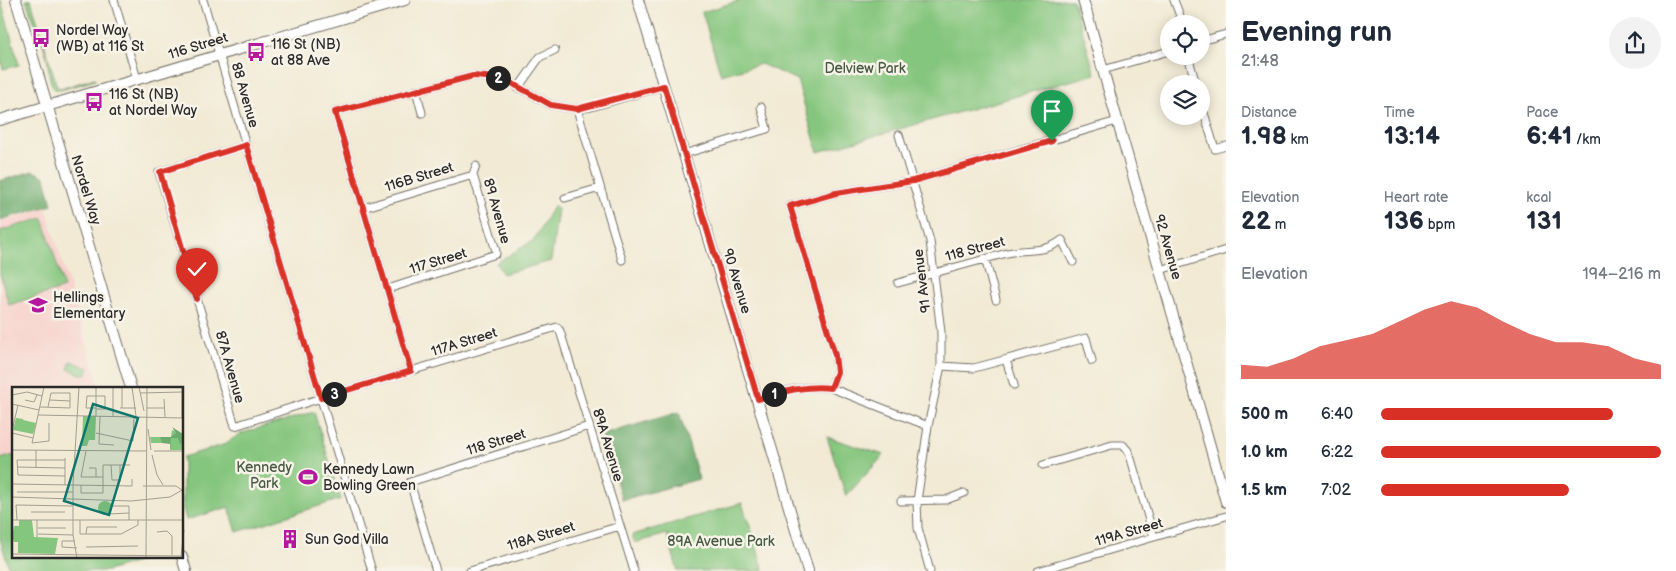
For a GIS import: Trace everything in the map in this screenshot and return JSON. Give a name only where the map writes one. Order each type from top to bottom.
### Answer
[{"type":"street","name":"Nordel Way","points":[[16,0],[46,106],[132,387]]},
{"type":"street","points":[[114,0],[137,79]]},
{"type":"street","name":"88 Avenue","points":[[204,0],[372,571]]},
{"type":"street","name":"116 Street","points":[[0,120],[405,0]]},
{"type":"street","name":"90 Avenue","points":[[638,0],[808,571]]},
{"type":"street","name":"92 Avenue","points":[[1083,0],[1226,502]]},
{"type":"street","points":[[1174,0],[1180,15]]},
{"type":"street","points":[[1210,38],[1226,34]]},
{"type":"street","points":[[518,88],[540,57],[555,50]]},
{"type":"street","points":[[1103,70],[1160,54]]},
{"type":"street","points":[[411,371],[335,112],[461,78],[480,76],[498,78],[551,105],[577,109],[664,86]]},
{"type":"street","points":[[416,90],[422,113]]},
{"type":"street","points":[[684,154],[767,129],[760,107]]},
{"type":"street","points":[[577,109],[622,260]]},
{"type":"street","points":[[831,388],[837,372],[835,355],[790,206],[836,193],[913,181],[1117,121]]},
{"type":"street","points":[[1208,125],[1215,149],[1226,146]]},
{"type":"street","name":"91 Avenue","points":[[899,135],[930,241],[941,332],[941,366],[928,426],[917,502],[918,528],[930,571]]},
{"type":"street","name":"87A Avenue","points":[[234,426],[160,172],[246,145]]},
{"type":"street","name":"116B Street","points":[[363,208],[473,175],[476,166]]},
{"type":"street","name":"89 Avenue","points":[[473,175],[496,254]]},
{"type":"street","points":[[565,198],[600,188]]},
{"type":"street","name":"118 Street","points":[[898,283],[1019,250],[1033,252],[1053,247],[1062,240],[1073,262]]},
{"type":"street","points":[[1160,270],[1226,250]]},
{"type":"street","name":"117 Street","points":[[388,289],[493,257],[496,254]]},
{"type":"street","points":[[985,258],[996,300]]},
{"type":"street","name":"117A Street","points":[[234,426],[555,327],[558,328]]},
{"type":"street","name":"89A Avenue","points":[[558,328],[634,571]]},
{"type":"street","points":[[941,366],[974,368],[1086,338],[1092,361]]},
{"type":"street","points":[[1006,360],[1014,385]]},
{"type":"street","points":[[758,399],[798,388],[815,386],[831,388],[928,426]]},
{"type":"street","name":"118 Street","points":[[436,571],[410,482],[589,426]]},
{"type":"street","points":[[1043,465],[1112,445],[1123,445],[1129,452],[1154,537]]},
{"type":"street","points":[[901,501],[946,500],[964,493]]},
{"type":"street","name":"119A Street","points":[[1038,571],[1226,516]]},
{"type":"street","name":"118A Street","points":[[470,571],[620,526]]},
{"type":"street","points":[[182,558],[186,571]]},
{"type":"shaded area","name":"Hellings Elementary","points":[[46,208],[100,387],[12,387],[12,456],[0,459],[0,222]]},
{"type":"green space","points":[[0,0],[19,65],[3,69],[0,57]]},
{"type":"green space","points":[[26,0],[31,0],[57,87],[63,88],[95,78],[95,80],[61,90],[54,89],[45,50]]},
{"type":"green space","name":"Delview Park","points":[[742,0],[1073,0],[1095,74],[818,152],[797,80],[761,64],[721,75],[702,12]]},
{"type":"green space","points":[[33,171],[45,177],[52,205],[0,220],[0,181]]},
{"type":"green space","points":[[554,205],[558,209],[551,261],[503,274],[496,263],[534,240]]},
{"type":"green space","points":[[43,218],[64,288],[9,305],[0,274],[0,231]]},
{"type":"green space","points":[[71,361],[89,368],[86,376],[68,369]]},
{"type":"green space","name":"Kennedy Park","points":[[314,412],[341,499],[237,532],[229,507],[186,520],[184,512],[184,457],[223,445],[242,433]]},
{"type":"green space","points":[[679,412],[699,479],[622,500],[602,435]]},
{"type":"green space","points":[[827,437],[884,455],[846,496]]},
{"type":"green space","points":[[12,456],[12,558],[151,558],[107,571],[10,571],[0,539],[0,459]]},
{"type":"green space","name":"89A Avenue Park","points":[[742,503],[764,571],[678,571],[667,534],[635,543],[632,535]]},
{"type":"place","name":"Nordel Way (WB) at 116 St","points":[[41,38]]},
{"type":"place","name":"116 St (NB) at 88 Ave","points":[[256,52]]},
{"type":"place","name":"116 St (NB) at Nordel Way","points":[[94,102]]},
{"type":"place","name":"Hellings Elementary","points":[[38,305]]},
{"type":"place","name":"Kennedy Lawn Bowling Green","points":[[308,477]]},
{"type":"place","name":"Sun God Villa","points":[[290,539]]},
{"type":"route","points":[[197,299],[160,172],[246,145],[321,398],[411,371],[335,112],[473,76],[490,76],[506,80],[551,105],[577,109],[591,107],[664,86],[758,399],[798,388],[815,386],[831,388],[837,372],[835,355],[790,206],[836,193],[913,181],[1052,141]]}]
